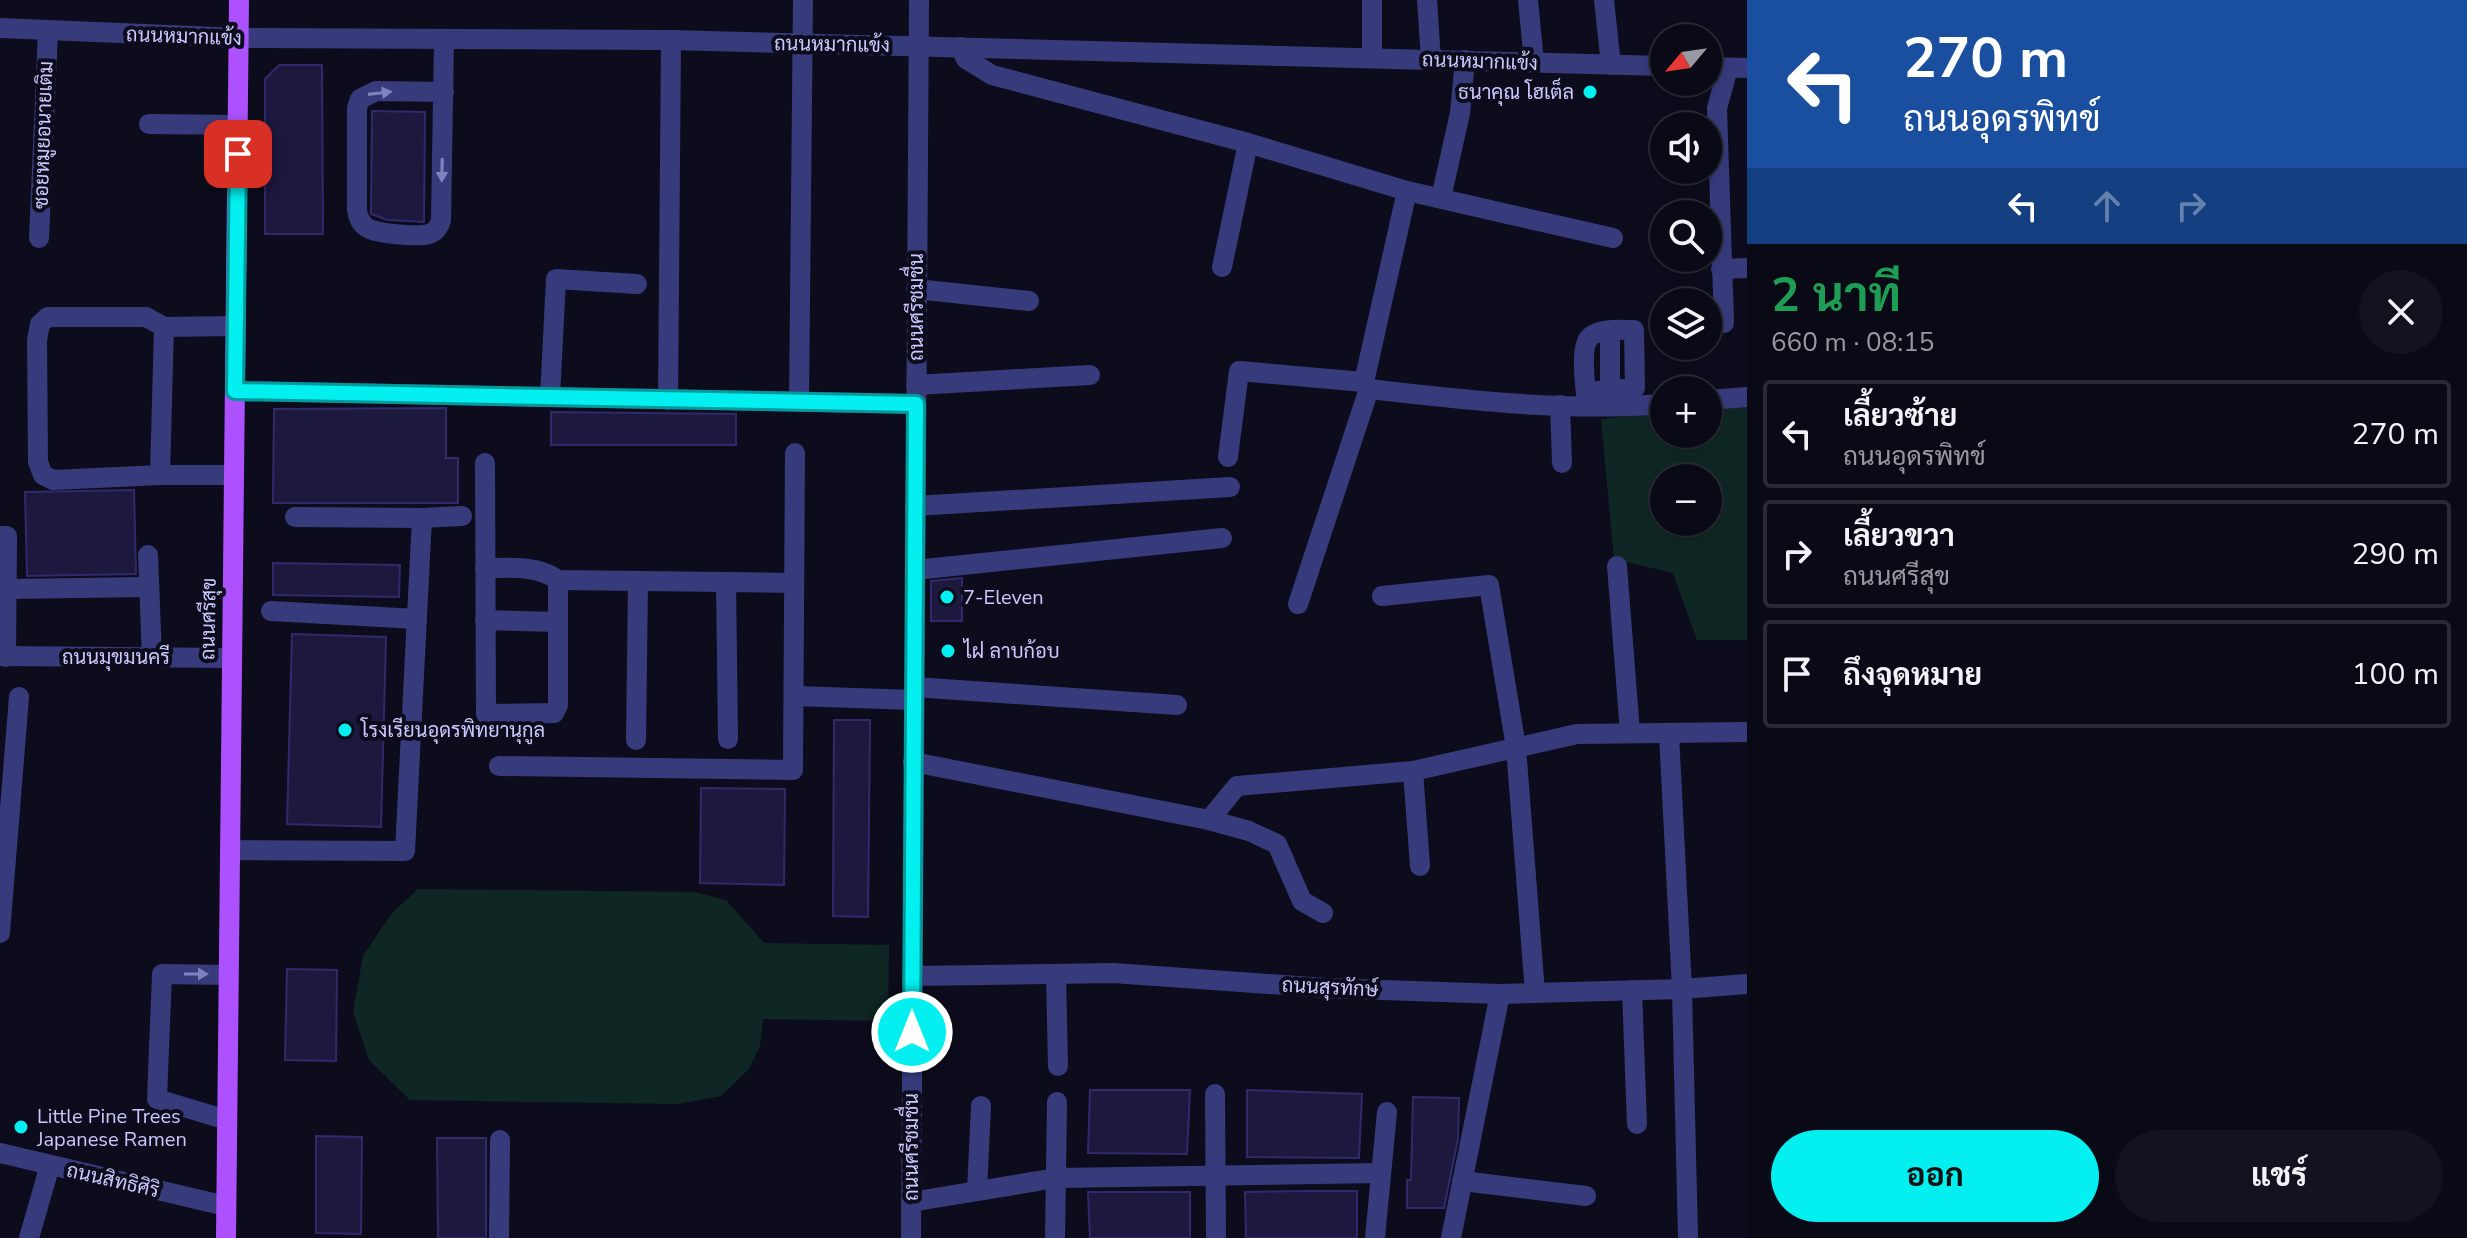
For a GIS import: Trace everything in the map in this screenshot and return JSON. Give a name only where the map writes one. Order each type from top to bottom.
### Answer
[{"type":"main road","name":"ถนนศรีสุข","points":[[226,1238],[239,0]]},
{"type":"street","points":[[799,401],[803,0]]},
{"type":"street","name":"ถนนศรีชมชื่น","points":[[911,1238],[919,0]]},
{"type":"street","points":[[1372,0],[1372,58]]},
{"type":"street","points":[[1427,0],[1431,60]]},
{"type":"street","points":[[1528,0],[1534,62]]},
{"type":"street","points":[[1604,0],[1611,65]]},
{"type":"street","name":"ถนนหมากแข้ง","points":[[0,28],[239,38],[671,40],[1650,66]]},
{"type":"street","name":"ซอยหมูยอนายเติม","points":[[39,238],[48,31]]},
{"type":"street","points":[[444,39],[444,92],[441,220],[438,228],[423,235],[367,229],[360,221],[357,210],[357,108],[360,99],[376,91],[444,92]]},
{"type":"street","points":[[668,400],[671,40]]},
{"type":"street","points":[[960,47],[966,59],[992,75],[1248,143],[1407,191],[1613,238]]},
{"type":"street","points":[[1441,198],[1460,113],[1465,60]]},
{"type":"street","points":[[1719,200],[1717,108],[1728,68]]},
{"type":"street","points":[[149,124],[238,125]]},
{"type":"street","points":[[1222,267],[1248,143]]},
{"type":"street","points":[[1298,604],[1366,386],[1407,191]]},
{"type":"street","points":[[1722,269],[1747,268]]},
{"type":"street","points":[[1721,272],[1724,323]]},
{"type":"street","points":[[550,397],[556,279],[637,284]]},
{"type":"street","points":[[916,289],[1029,301]]},
{"type":"street","points":[[234,475],[53,480],[43,475],[38,462],[37,340],[40,324],[48,317],[146,317],[164,327],[236,326]]},
{"type":"street","points":[[160,475],[164,327]]},
{"type":"street","points":[[1228,457],[1239,371],[1500,404],[1560,405],[1586,398],[1610,390],[1610,331],[1593,334],[1587,339],[1584,350],[1586,398]]},
{"type":"street","points":[[235,391],[799,401],[916,394],[1090,375]]},
{"type":"street","points":[[1722,399],[1747,397]]},
{"type":"street","points":[[1586,398],[1650,403]]},
{"type":"street","points":[[1560,405],[1562,463]]},
{"type":"street","points":[[499,766],[793,770],[795,453]]},
{"type":"street","points":[[485,463],[486,714],[554,713],[558,705],[558,580]]},
{"type":"street","points":[[915,506],[1230,487]]},
{"type":"street","points":[[295,517],[462,516]]},
{"type":"street","points":[[230,850],[405,851],[422,518]]},
{"type":"street","points":[[0,536],[7,536],[8,589],[3,656]]},
{"type":"street","points":[[915,570],[1222,538]]},
{"type":"street","points":[[148,555],[152,657]]},
{"type":"street","points":[[1617,566],[1630,732]]},
{"type":"street","points":[[485,568],[532,569],[548,573],[558,580],[794,583]]},
{"type":"street","points":[[636,740],[638,581]]},
{"type":"street","points":[[726,582],[728,739]]},
{"type":"street","points":[[1382,596],[1489,585],[1516,747],[1535,993]]},
{"type":"street","points":[[8,589],[148,587]]},
{"type":"street","points":[[271,611],[417,619]]},
{"type":"street","points":[[485,620],[558,622]]},
{"type":"street","name":"ถนนมุขมนครี","points":[[3,656],[232,658]]},
{"type":"street","points":[[795,696],[914,694],[1177,705]]},
{"type":"street","points":[[0,933],[19,697]]},
{"type":"street","points":[[1209,820],[1237,786],[1413,771],[1577,734],[1747,732]]},
{"type":"street","points":[[1669,734],[1682,989],[1688,1238]]},
{"type":"street","points":[[913,762],[1209,820],[1249,831],[1277,844],[1302,901],[1323,913]]},
{"type":"street","points":[[1413,771],[1420,866]]},
{"type":"street","name":"ถนนสุรทักษ์","points":[[912,976],[1113,973],[1326,988],[1500,994],[1747,984]]},
{"type":"street","points":[[227,1120],[157,1099],[162,974],[229,975]]},
{"type":"street","points":[[1056,974],[1058,1066]]},
{"type":"street","points":[[1632,990],[1637,1124]]},
{"type":"street","points":[[1451,1238],[1500,994]]},
{"type":"street","points":[[1215,1094],[1216,1238]]},
{"type":"street","points":[[1055,1238],[1057,1102]]},
{"type":"street","points":[[977,1191],[981,1106]]},
{"type":"street","points":[[1375,1238],[1387,1112]]},
{"type":"street","points":[[499,1238],[500,1140]]},
{"type":"street","name":"ถนนสิทธิศิริ","points":[[0,1153],[226,1206]]},
{"type":"street","points":[[29,1238],[50,1165]]},
{"type":"street","points":[[911,1202],[1056,1178],[1381,1173]]},
{"type":"street","points":[[1462,1181],[1586,1196]]},
{"type":"green space","points":[[1747,404],[1747,640],[1697,640],[1673,573],[1614,559],[1601,419],[1650,414],[1650,448],[1722,448],[1722,407]]},
{"type":"green space","points":[[418,889],[694,892],[726,900],[764,943],[889,945],[888,1021],[763,1019],[760,1046],[749,1069],[721,1096],[677,1104],[410,1100],[369,1060],[353,1012],[363,956],[391,914]]},
{"type":"building","points":[[279,65],[322,65],[323,234],[265,234],[265,79]]},
{"type":"building","points":[[372,111],[425,112],[424,222],[388,220],[371,214]]},
{"type":"building","points":[[446,408],[446,458],[458,458],[458,503],[273,503],[274,409]]},
{"type":"building","points":[[551,412],[736,414],[736,445],[551,445]]},
{"type":"building","points":[[134,490],[136,574],[27,576],[25,492]]},
{"type":"building","points":[[273,563],[400,565],[399,597],[273,595]]},
{"type":"building","name":"7-Eleven","points":[[962,578],[962,621],[931,621],[931,581]]},
{"type":"building","points":[[292,634],[386,637],[381,827],[287,824]]},
{"type":"building","points":[[834,720],[870,720],[868,917],[833,916]]},
{"type":"building","points":[[701,788],[785,789],[784,885],[700,883]]},
{"type":"building","points":[[287,969],[337,970],[336,1061],[285,1060]]},
{"type":"building","points":[[1090,1090],[1190,1090],[1187,1154],[1088,1153]]},
{"type":"building","points":[[1247,1090],[1362,1094],[1359,1158],[1247,1157]]},
{"type":"building","points":[[1413,1097],[1459,1098],[1458,1139],[1444,1208],[1407,1208],[1407,1180],[1411,1180]]},
{"type":"building","points":[[316,1136],[362,1137],[361,1234],[316,1233]]},
{"type":"building","points":[[437,1138],[486,1138],[486,1238],[438,1238]]},
{"type":"building","points":[[1357,1191],[1357,1238],[1246,1238],[1245,1192]]},
{"type":"building","points":[[1088,1192],[1190,1192],[1190,1238],[1090,1238]]},
{"type":"place","name":"ธนาคุณ โฮเต็ล","points":[[1590,92]]},
{"type":"place","name":"7-Eleven","points":[[947,597]]},
{"type":"place","name":"ไฝ ลาบก้อบ","points":[[948,651]]},
{"type":"place","name":"โรงเรียนอุดรพิทยานุกูล","points":[[345,730]]},
{"type":"place","name":"Little Pine Trees Japanese Ramen","points":[[21,1127]]},
{"type":"route","points":[[238,154],[235,391],[916,404],[912,1032]]}]
